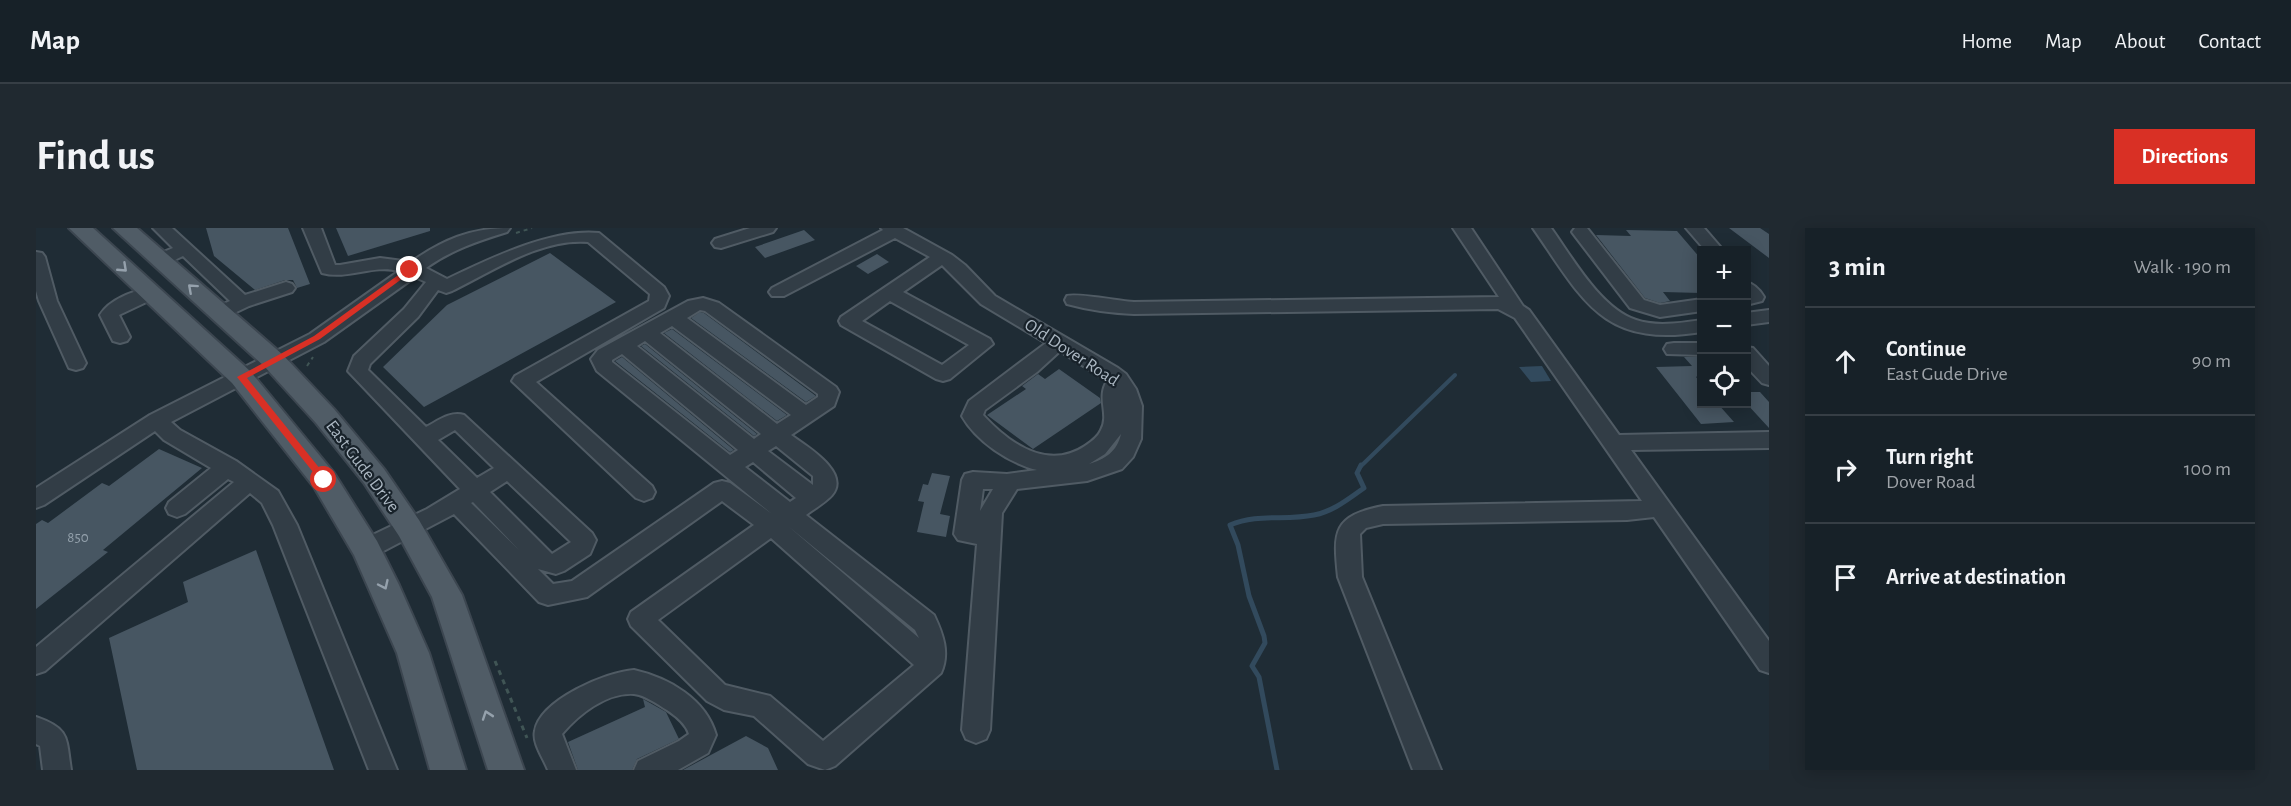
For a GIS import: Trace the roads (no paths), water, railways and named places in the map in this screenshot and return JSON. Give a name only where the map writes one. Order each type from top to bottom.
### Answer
[{"type":"main road","points":[[80,228],[241,377],[324,480],[366,549],[413,653],[448,770]]},
{"type":"main road","name":"East Gude Drive","points":[[124,228],[274,361],[349,444],[409,528],[447,595],[506,770]]},
{"type":"street","points":[[162,228],[242,302]]},
{"type":"street","points":[[312,228],[328,269],[339,271],[381,262],[410,270],[438,281],[446,287],[551,237],[582,233],[593,237],[658,291],[660,296],[657,304],[522,381],[644,492]]},
{"type":"street","points":[[36,499],[157,420],[274,361],[335,326],[410,270],[448,247],[501,228]]},
{"type":"street","points":[[721,243],[767,228]]},
{"type":"street","points":[[1462,228],[1516,309],[1522,314],[1769,662]]},
{"type":"street","points":[[1544,230],[1581,232],[1604,228]]},
{"type":"street","points":[[1695,228],[1711,246]]},
{"type":"street","points":[[778,292],[892,229]]},
{"type":"street","name":"Old Dover Road","points":[[892,229],[960,269],[988,300],[1119,379],[1132,398],[1132,437],[1121,458],[1096,472],[1009,482],[973,480],[966,534],[989,536]]},
{"type":"street","points":[[1544,230],[1594,297],[1616,317],[1626,323],[1654,329],[1697,327]]},
{"type":"street","points":[[1581,232],[1637,304],[1657,312],[1697,306]]},
{"type":"street","points":[[160,260],[185,249]]},
{"type":"street","points":[[36,256],[54,315],[76,363]]},
{"type":"street","points":[[888,292],[983,344],[943,374],[848,321],[888,292],[942,257]]},
{"type":"street","points":[[438,281],[427,290],[411,313],[358,366],[362,375],[424,438],[466,496],[548,595],[578,590],[722,489],[780,519]]},
{"type":"street","points":[[219,312],[286,288]]},
{"type":"street","points":[[120,337],[109,315],[114,308],[150,293]]},
{"type":"street","points":[[1074,300],[1111,307],[1134,308],[1432,302],[1500,303],[1516,309]]},
{"type":"street","points":[[646,332],[777,435],[822,471],[825,479],[824,489],[812,498],[780,519],[720,560],[640,619],[716,693],[724,698],[761,705],[818,755],[825,757],[932,665],[780,519],[730,466],[604,366],[602,359],[605,355],[646,332],[695,305],[712,307],[830,392],[830,397],[826,401],[777,435],[730,466]]},
{"type":"street","points":[[36,321],[54,315]]},
{"type":"street","points":[[1751,318],[1769,316]]},
{"type":"street","points":[[673,317],[806,415]]},
{"type":"street","points":[[1059,342],[1030,367],[976,406],[972,416],[979,425],[1031,461],[1066,463],[1102,446],[1113,429],[1115,414],[1111,400],[1112,387],[1119,379]]},
{"type":"street","points":[[623,345],[812,498]]},
{"type":"street","points":[[1674,349],[1697,348]]},
{"type":"street","points":[[1751,353],[1769,352]]},
{"type":"street","points":[[1747,354],[1769,378]]},
{"type":"street","points":[[157,420],[172,435],[228,467],[270,497],[285,525],[382,770]]},
{"type":"street","points":[[424,438],[457,420],[584,540],[582,547],[556,564],[545,562],[466,496]]},
{"type":"street","points":[[1614,444],[1769,440]]},
{"type":"street","points":[[177,508],[228,467]]},
{"type":"street","points":[[366,549],[466,496],[508,469]]},
{"type":"street","points":[[36,663],[250,481]]},
{"type":"street","points":[[976,730],[991,512],[1009,482]]},
{"type":"street","points":[[1427,770],[1350,577],[1347,547],[1349,530],[1356,521],[1383,515],[1627,511],[1660,508]]},
{"type":"street","points":[[562,770],[549,740],[548,731],[561,714],[593,693],[619,683],[634,682],[648,685],[676,702],[700,721],[702,735],[698,744],[648,770]]},
{"type":"street","points":[[36,729],[53,739],[57,770]]},
{"type":"water","points":[[1542,366],[1551,381],[1531,382],[1519,367]]},
{"type":"waterway","points":[[1360,467],[1455,375]]},
{"type":"waterway","points":[[1277,770],[1259,677],[1252,666],[1265,643],[1264,636],[1249,596],[1238,545],[1230,525],[1251,519],[1303,517],[1328,511],[1364,488],[1357,473],[1360,467]]}]
